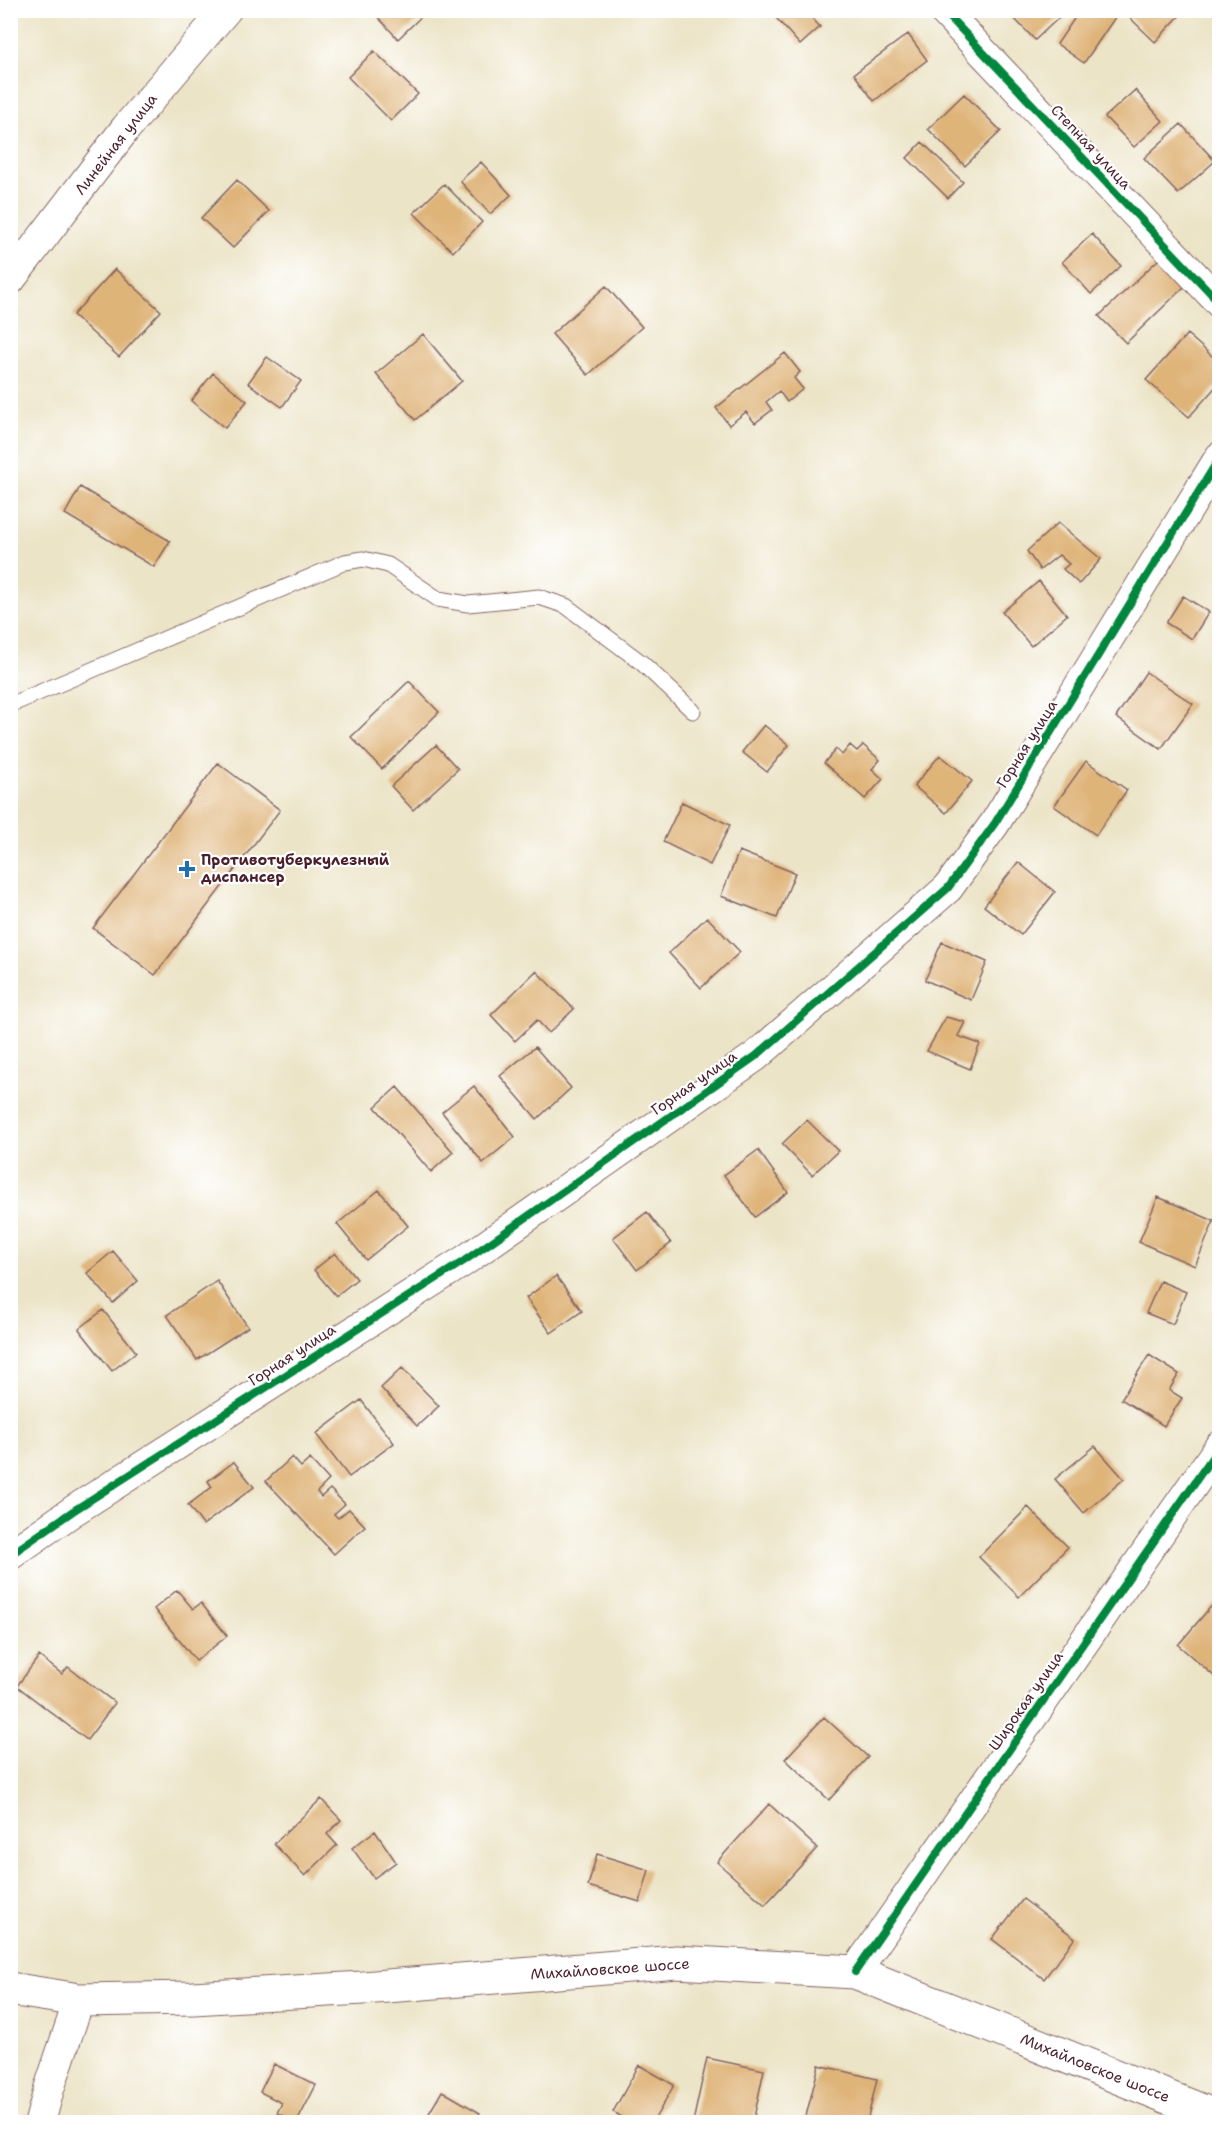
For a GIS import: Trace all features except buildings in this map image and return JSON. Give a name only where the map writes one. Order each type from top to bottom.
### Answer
[{"type":"main road","name":"Михайловское шоссе","points":[[10,1989],[79,2000],[193,1998],[352,1989],[677,1962],[855,1972],[1220,2118]]},
{"type":"street","name":"Линейная улица","points":[[10,280],[126,128],[226,10]]},
{"type":"street","name":"Степная улица","points":[[943,10],[1220,303]]},
{"type":"street","name":"Горная улица","points":[[10,1555],[73,1511],[464,1261],[756,1056],[948,888],[994,823],[1220,457]]},
{"type":"street","name":"Широкая улица","points":[[855,1972],[1220,1446]]},
{"type":"street","points":[[40,2122],[79,2000]]},
{"type":"lane","points":[[10,705],[345,562],[363,559],[388,565],[438,599],[468,604],[539,597],[566,606],[642,663],[693,711]]},
{"type":"cycle path","points":[[943,10],[1220,303]]},
{"type":"cycle path","points":[[10,1555],[73,1511],[464,1261],[756,1056],[948,888],[995,823],[1220,457]]},
{"type":"cycle path","points":[[855,1972],[1220,1446]]},
{"type":"place","name":"Противотуберкулезный диспансер","points":[[187,869]]}]
